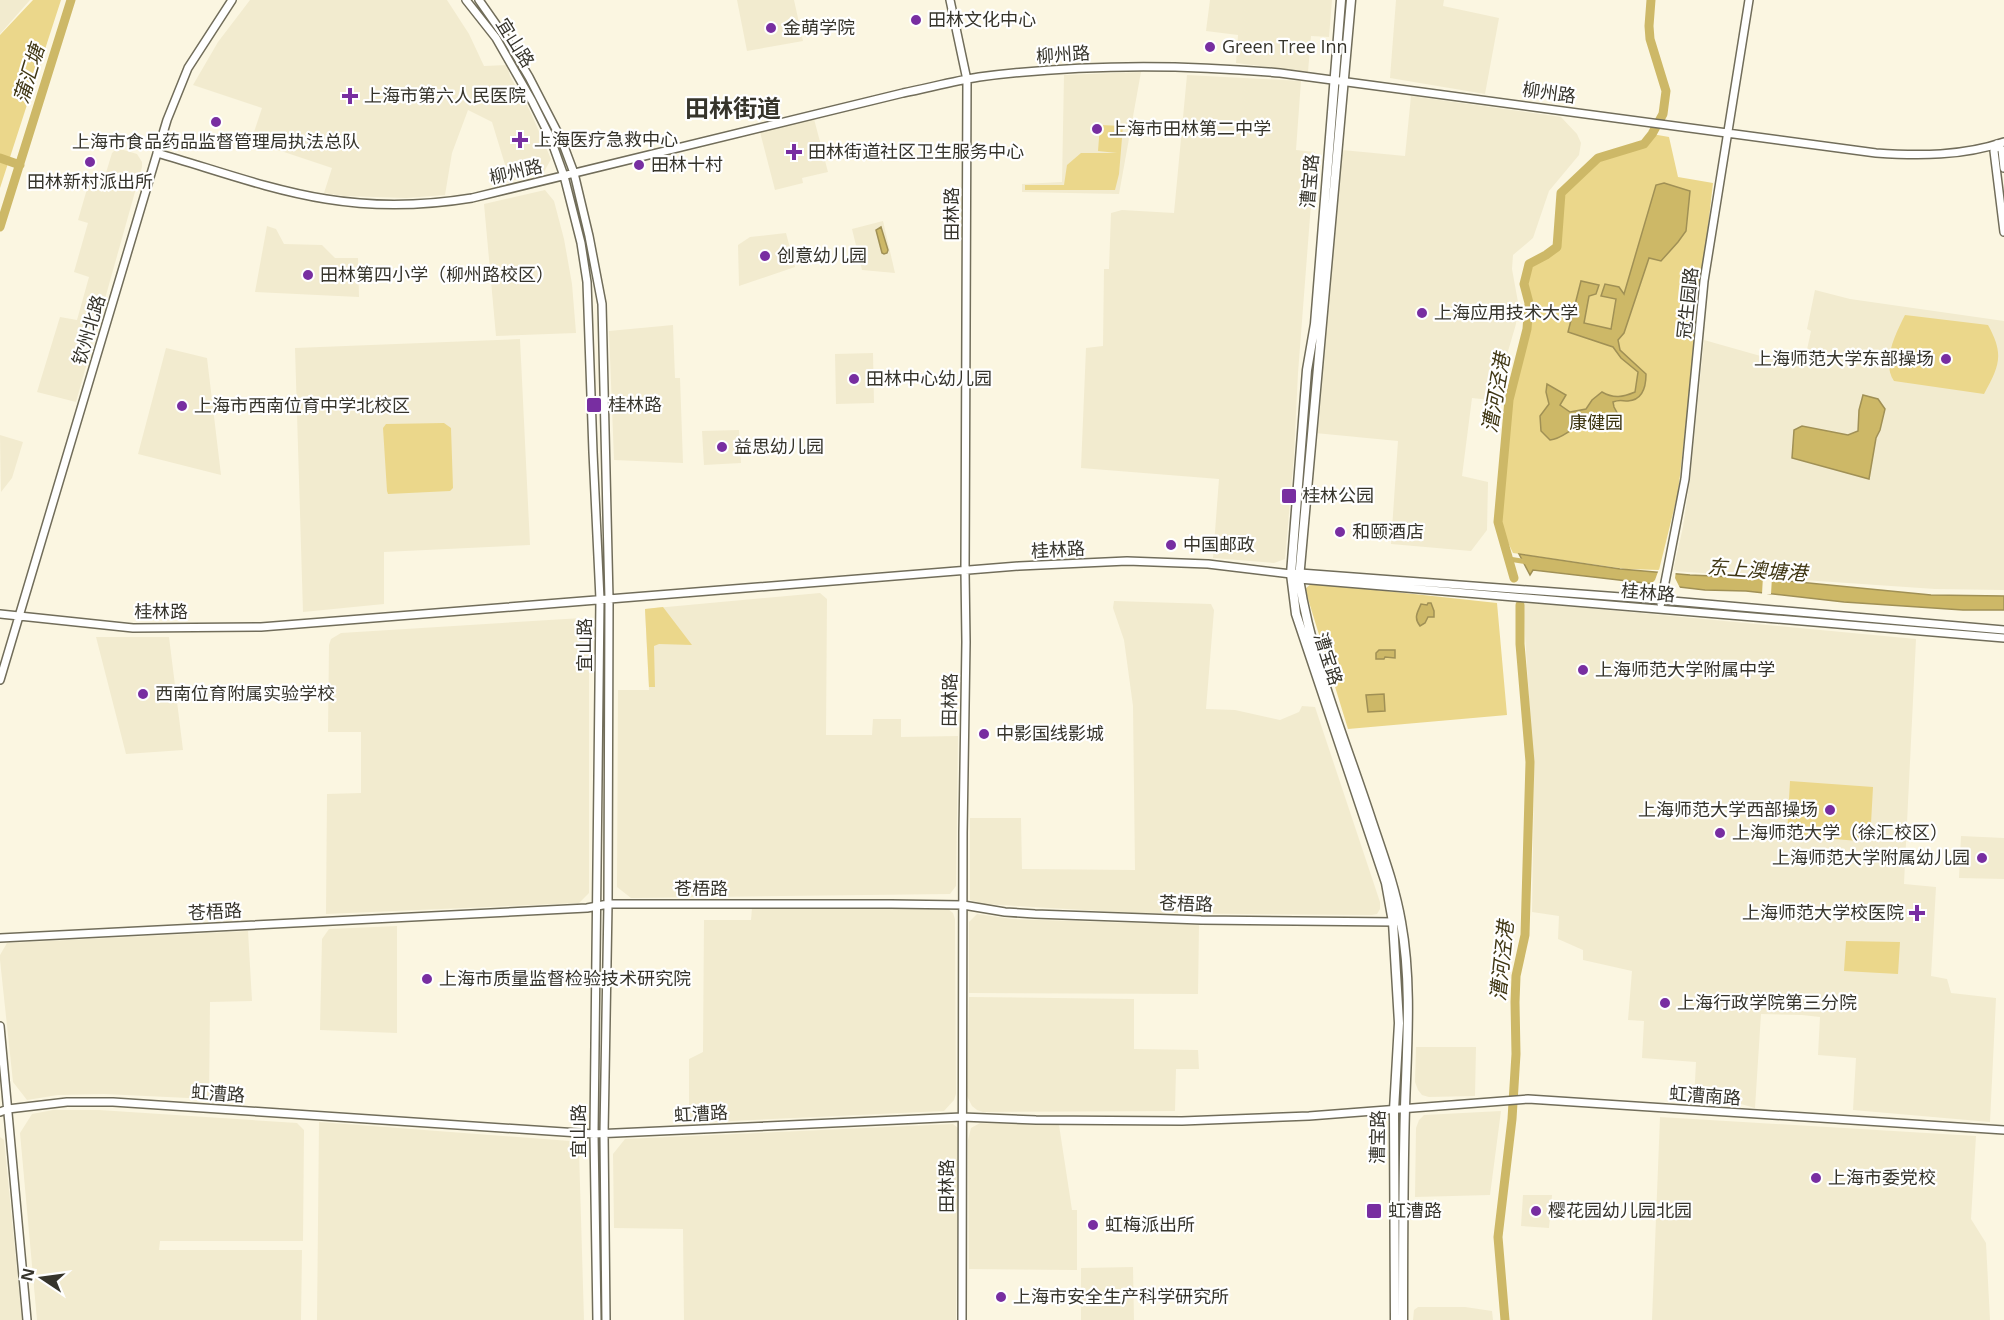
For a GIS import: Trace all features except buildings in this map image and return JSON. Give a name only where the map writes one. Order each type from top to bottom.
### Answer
[{"type":"main road","name":"钦州北路","points":[[0,680],[172,106],[188,68],[232,0]]},
{"type":"main road","name":"宜山路","points":[[466,0],[488,25],[528,93],[549,137],[564,176],[581,243],[587,282],[600,599],[594,1134],[597,1320]]},
{"type":"main road","name":"宜山路","points":[[479,0],[530,77],[562,141],[574,173],[602,304],[609,599],[608,904],[604,1134],[606,1320]]},
{"type":"main road","name":"田林路","points":[[950,0],[967,80],[962,1320]]},
{"type":"main road","name":"漕宝路","points":[[1341,0],[1315,324],[1307,370],[1296,614],[1397,922],[1407,1011],[1403,1320]]},
{"type":"main road","name":"漕宝路","points":[[1297,575],[1351,0]]},
{"type":"main road","name":"冠生园路","points":[[1660,609],[1685,479],[1704,281],[1749,0]]},
{"type":"main road","name":"柳州路","points":[[157,153],[296,193],[326,199],[404,205],[452,201],[903,93],[980,77],[1149,66],[1235,69],[1345,81],[1891,154],[1932,154],[2000,147]]},
{"type":"main road","points":[[2000,147],[2004,168]]},
{"type":"main road","points":[[2000,147],[2004,231]]},
{"type":"main road","name":"桂林路","points":[[0,614],[133,628],[261,627],[965,571],[1127,561],[1208,564],[1297,575],[1660,609],[2004,638]]},
{"type":"main road","name":"桂林路","points":[[1297,575],[1661,600],[2004,630]]},
{"type":"main road","name":"苍梧路","points":[[0,938],[587,908],[608,904],[963,905],[1035,914],[1201,920],[1397,922]]},
{"type":"main road","name":"漕宝路","points":[[1395,1320],[1394,1110],[1399,1023],[1397,922]]},
{"type":"main road","points":[[0,1026],[27,1320]]},
{"type":"main road","name":"虹漕南路","points":[[1405,1109],[1528,1099],[2004,1130]]},
{"type":"main road","name":"虹漕路","points":[[0,1112],[8,1109],[76,1102],[113,1102],[604,1134],[962,1117],[1182,1121],[1309,1116],[1405,1109]]},
{"type":"shaded area","points":[[0,0],[30,0],[0,34]]},
{"type":"shaded area","name":"上海市第六人民医院","points":[[250,0],[447,0],[469,34],[484,66],[507,65],[510,76],[530,111],[551,159],[544,172],[510,181],[492,122],[468,110],[452,153],[445,195],[406,198],[324,193],[332,168],[251,141],[262,108],[193,85],[218,42]]},
{"type":"shaded area","name":"金萌学院","points":[[737,0],[794,0],[803,41],[747,51]]},
{"type":"shaded area","points":[[1210,0],[1332,0],[1329,37],[1311,36],[1308,72],[1236,63],[1238,35],[1206,31]]},
{"type":"shaded area","points":[[1396,0],[1444,0],[1443,6],[1499,18],[1485,94],[1390,78]]},
{"type":"shaded area","name":"上海市田林第二中学","points":[[1141,72],[1119,194],[1022,192],[1022,184],[1062,182],[1064,75]]},
{"type":"shaded area","points":[[1187,75],[1301,81],[1296,150],[1315,152],[1285,559],[1274,563],[1213,558],[1219,479],[1081,468],[1086,348],[1103,346],[1104,269],[1109,269],[1111,213],[1122,210],[1174,213]]},
{"type":"shaded area","name":"上海应用技术大学","points":[[1411,96],[1561,117],[1577,134],[1581,143],[1579,155],[1549,191],[1533,238],[1513,255],[1512,269],[1518,302],[1516,324],[1506,358],[1494,371],[1490,400],[1472,398],[1462,476],[1488,482],[1487,530],[1471,551],[1391,544],[1398,441],[1315,433],[1342,150],[1405,156]]},
{"type":"shaded area","name":"田林街道社区卫生服务中心","points":[[814,119],[828,172],[802,178],[803,183],[775,190],[760,132]]},
{"type":"shaded area","points":[[117,148],[137,154],[142,167],[76,402],[37,392],[60,317],[77,320],[89,277],[74,272],[88,223],[78,220],[89,182],[102,186],[112,153]]},
{"type":"shaded area","points":[[1664,183],[1690,191],[1686,231],[1661,261],[1649,258],[1624,333],[1618,340],[1620,350],[1646,374],[1643,392],[1633,400],[1613,402],[1621,420],[1620,427],[1611,430],[1590,425],[1581,426],[1550,440],[1541,431],[1540,416],[1549,404],[1547,384],[1566,395],[1560,405],[1570,412],[1586,409],[1602,392],[1618,396],[1635,392],[1638,372],[1621,358],[1613,347],[1568,332],[1581,281],[1599,285],[1596,294],[1589,296],[1584,323],[1611,329],[1616,299],[1601,296],[1605,284],[1619,287],[1624,294],[1656,185]]},
{"type":"shaded area","points":[[545,190],[554,201],[564,239],[572,284],[576,333],[496,336],[484,204]]},
{"type":"shaded area","points":[[883,221],[895,273],[862,270],[852,229]]},
{"type":"shaded area","name":"田林第四小学（柳州路校区）","points":[[267,226],[276,229],[284,244],[322,245],[335,258],[358,258],[359,297],[255,292]]},
{"type":"shaded area","points":[[881,227],[888,250],[884,254],[876,230]]},
{"type":"shaded area","name":"创意幼儿园","points":[[786,233],[795,267],[739,286],[738,245],[750,237]]},
{"type":"shaded area","points":[[1815,290],[1850,299],[2004,321],[2004,590],[1935,589],[1673,571],[1683,527],[1690,479],[1704,340],[1803,368],[1811,331],[1807,329]]},
{"type":"shaded area","points":[[673,325],[675,378],[680,378],[683,463],[614,460],[609,331]]},
{"type":"shaded area","points":[[520,339],[530,545],[384,552],[384,604],[303,612],[295,348]]},
{"type":"shaded area","name":"上海市西南位育中学北校区","points":[[166,348],[207,358],[221,475],[138,454]]},
{"type":"shaded area","name":"田林中心幼儿园","points":[[873,353],[874,403],[836,404],[835,354]]},
{"type":"shaded area","points":[[1863,395],[1878,399],[1885,409],[1876,438],[1869,479],[1792,458],[1794,430],[1802,426],[1848,435],[1858,431],[1859,410]]},
{"type":"shaded area","name":"益思幼儿园","points":[[739,430],[741,463],[704,465],[702,431]]},
{"type":"shaded area","points":[[0,435],[23,442],[12,478],[1,492]]},
{"type":"shaded area","points":[[1519,554],[1620,569],[1758,578],[1931,595],[2004,596],[2004,610],[1963,610],[1844,602],[1746,591],[1705,590],[1533,570],[1530,575]]},
{"type":"shaded area","points":[[820,593],[827,599],[826,735],[872,735],[873,719],[901,719],[901,737],[958,736],[956,886],[950,894],[631,898],[617,887],[618,690],[649,690],[645,609]]},
{"type":"shaded area","points":[[1114,601],[1211,604],[1214,610],[1206,709],[1235,710],[1280,720],[1299,712],[1302,706],[1315,707],[1380,902],[1377,914],[1136,913],[984,904],[970,900],[970,818],[1021,818],[1022,869],[1135,870],[1133,706],[1124,640],[1113,608]]},
{"type":"shaded area","name":"上海师范大学（徐汇校区）","points":[[1523,602],[1916,639],[1904,884],[1936,887],[1931,976],[1947,979],[1951,993],[1996,998],[1990,1122],[1853,1110],[1856,1058],[1818,1055],[1820,1017],[1761,1014],[1755,1108],[1734,1102],[1694,1101],[1696,1062],[1642,1058],[1644,1021],[1628,1020],[1632,971],[1583,960],[1583,950],[1558,939],[1559,916],[1532,912],[1534,781]]},
{"type":"shaded area","points":[[1431,603],[1434,617],[1428,617],[1420,626],[1416,617],[1421,604],[1427,605]]},
{"type":"shaded area","points":[[582,618],[589,629],[589,893],[579,903],[326,914],[327,794],[361,793],[361,732],[328,732],[329,645],[331,639],[341,633]]},
{"type":"shaded area","name":"西南位育附属实验学校","points":[[96,637],[169,637],[183,750],[126,754]]},
{"type":"shaded area","points":[[1379,650],[1395,650],[1395,658],[1376,659],[1376,653]]},
{"type":"shaded area","points":[[1384,694],[1385,711],[1368,712],[1366,695]]},
{"type":"shaded area","name":"上海师范大学附属幼儿园","points":[[1961,836],[2004,838],[2004,879],[1959,878]]},
{"type":"shaded area","points":[[752,908],[948,909],[953,913],[955,919],[956,1094],[954,1100],[944,1111],[689,1123],[689,1059],[703,1052],[704,920],[751,920]]},
{"type":"shaded area","points":[[977,914],[1012,919],[1199,925],[1198,994],[969,993],[969,922]]},
{"type":"shaded area","points":[[397,926],[397,1033],[320,1030],[322,939],[329,929]]},
{"type":"shaded area","points":[[248,931],[252,1001],[210,1002],[209,1099],[104,1094],[58,1095],[27,1100],[13,1082],[0,960],[0,955],[7,943]]},
{"type":"shaded area","points":[[969,997],[1134,999],[1134,1049],[1198,1050],[1199,1069],[1176,1069],[1175,1111],[983,1112],[972,1106],[967,1096]]},
{"type":"shaded area","points":[[1416,1047],[1476,1047],[1475,1096],[1429,1097],[1422,1095],[1415,1082]]},
{"type":"shaded area","points":[[53,1110],[99,1110],[297,1123],[304,1130],[303,1241],[160,1241],[159,1250],[302,1250],[301,1320],[37,1320],[20,1133],[32,1114]]},
{"type":"shaded area","points":[[1501,1111],[1490,1195],[1415,1197],[1416,1128],[1424,1115]]},
{"type":"shaded area","name":"上海市委党校","points":[[1660,1117],[1976,1136],[1971,1219],[1986,1243],[1990,1320],[1652,1320]]},
{"type":"shaded area","points":[[319,1122],[570,1141],[579,1151],[584,1320],[317,1320]]},
{"type":"shaded area","points":[[980,1123],[1059,1125],[1072,1210],[1077,1210],[1077,1270],[969,1269],[968,1140],[971,1128]]},
{"type":"shaded area","points":[[953,1124],[958,1128],[956,1320],[684,1320],[683,1229],[614,1228],[613,1154],[625,1139]]},
{"type":"shaded area","points":[[0,1137],[4,1140],[22,1320],[0,1320]]},
{"type":"shaded area","name":"樱花园幼儿园北园","points":[[1523,1195],[1552,1195],[1549,1228],[1521,1226]]},
{"type":"shaded area","points":[[1133,1267],[1134,1320],[1081,1320],[1081,1268]]},
{"type":"shaded area","points":[[1418,1307],[1465,1307],[1492,1311],[1493,1320],[1413,1320],[1414,1310]]},
{"type":"green space","points":[[33,0],[61,0],[0,188],[0,35]]},
{"type":"green space","points":[[1100,125],[1123,126],[1119,174],[1115,190],[1025,190],[1025,185],[1064,185],[1067,165],[1081,153],[1117,153],[1098,151]]},
{"type":"green space","name":"康健园","points":[[1652,134],[1669,137],[1678,177],[1713,183],[1678,493],[1659,570],[1626,569],[1513,553],[1498,522],[1509,400],[1527,329],[1529,304],[1524,284],[1529,264],[1556,247],[1561,193],[1598,158],[1644,145]]},
{"type":"green space","name":"上海师范大学东部操场","points":[[1905,315],[1988,325],[1996,344],[1998,360],[1994,375],[1984,394],[1894,381],[1890,373],[1889,357]]},
{"type":"green space","points":[[444,423],[451,428],[453,488],[450,491],[388,494],[383,428],[386,424]]},
{"type":"green space","points":[[1312,583],[1497,603],[1507,715],[1348,729],[1305,589]]},
{"type":"green space","points":[[663,607],[692,645],[659,644],[654,646],[655,687],[649,687],[645,609]]},
{"type":"green space","name":"上海师范大学西部操场","points":[[1790,781],[1873,787],[1870,842],[1787,835]]},
{"type":"green space","points":[[1846,941],[1900,942],[1898,974],[1844,971]]},
{"type":"pier","points":[[1659,569],[1676,570],[1675,578],[1681,590],[1644,586],[1655,580]]},
{"type":"pier","points":[[1763,576],[1772,577],[1771,594],[1762,594]]},
{"type":"waterway","name":"蒲汇塘","points":[[0,227],[71,0]]},
{"type":"waterway","name":"漕河泾港","points":[[1514,578],[1498,522],[1509,400],[1527,329],[1529,303],[1524,284],[1529,264],[1557,247],[1561,193],[1598,158],[1644,144],[1663,114],[1666,91],[1650,39],[1651,0]]},
{"type":"waterway","points":[[0,158],[20,165]]},
{"type":"waterway","name":"东上澳塘港","points":[[1509,559],[1527,562]]},
{"type":"waterway","name":"漕河泾港","points":[[1505,1320],[1498,1237],[1512,1119],[1516,1054],[1516,976],[1525,935],[1530,762],[1520,644],[1520,605]]},
{"type":"place","name":"田林文化中心","points":[[916,20]]},
{"type":"place","name":"金萌学院","points":[[771,28]]},
{"type":"place","name":"Green Tree Inn","points":[[1210,47]]},
{"type":"place","name":"上海市第六人民医院","points":[[350,96]]},
{"type":"place","name":"上海市食品药品监督管理局执法总队","points":[[216,122]]},
{"type":"place","name":"上海市田林第二中学","points":[[1097,129]]},
{"type":"place","name":"上海医疗急救中心","points":[[520,140]]},
{"type":"place","name":"田林街道社区卫生服务中心","points":[[794,152]]},
{"type":"place","name":"田林新村派出所","points":[[90,162]]},
{"type":"place","name":"田林十村","points":[[639,165]]},
{"type":"place","name":"创意幼儿园","points":[[765,256]]},
{"type":"place","name":"田林第四小学（柳州路校区）","points":[[308,275]]},
{"type":"place","name":"上海应用技术大学","points":[[1422,313]]},
{"type":"place","name":"上海师范大学东部操场","points":[[1946,359]]},
{"type":"place","name":"田林中心幼儿园","points":[[854,379]]},
{"type":"place","name":"桂林路","points":[[594,405]]},
{"type":"place","name":"上海市西南位育中学北校区","points":[[182,406]]},
{"type":"place","name":"益思幼儿园","points":[[722,447]]},
{"type":"place","name":"桂林公园","points":[[1289,496]]},
{"type":"place","name":"和颐酒店","points":[[1340,532]]},
{"type":"place","name":"中国邮政","points":[[1171,545]]},
{"type":"place","name":"上海师范大学附属中学","points":[[1583,670]]},
{"type":"place","name":"西南位育附属实验学校","points":[[143,694]]},
{"type":"place","name":"中影国线影城","points":[[984,734]]},
{"type":"place","name":"上海师范大学西部操场","points":[[1830,810]]},
{"type":"place","name":"上海师范大学（徐汇校区）","points":[[1720,833]]},
{"type":"place","name":"上海师范大学附属幼儿园","points":[[1982,858]]},
{"type":"place","name":"上海师范大学校医院","points":[[1917,913]]},
{"type":"place","name":"上海市质量监督检验技术研究院","points":[[427,979]]},
{"type":"place","name":"上海行政学院第三分院","points":[[1665,1003]]},
{"type":"place","name":"上海市委党校","points":[[1816,1178]]},
{"type":"place","name":"虹漕路","points":[[1374,1211]]},
{"type":"place","name":"樱花园幼儿园北园","points":[[1536,1211]]},
{"type":"place","name":"虹梅派出所","points":[[1093,1225]]},
{"type":"place","name":"上海市安全生产科学研究所","points":[[1001,1297]]},
{"type":"district","name":"田林街道","points":[[733,109]]}]
